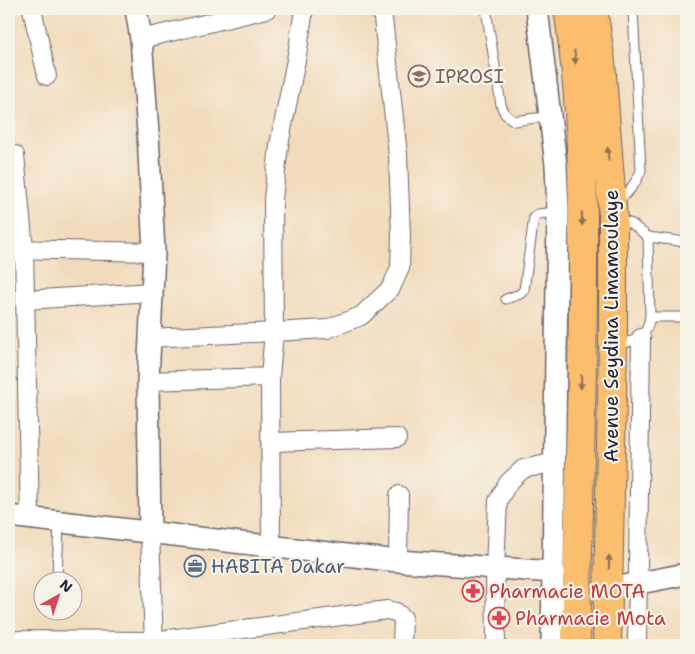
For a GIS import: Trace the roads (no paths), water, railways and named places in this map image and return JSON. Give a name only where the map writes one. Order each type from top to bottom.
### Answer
[{"type":"highway","name":"Avenue Seydina Limamoulaye","points":[[568,9],[575,53],[581,144],[584,278],[576,645]]},
{"type":"highway","name":"Avenue Seydina Limamoulaye","points":[[592,9],[602,62],[612,211],[613,346],[607,645]]},
{"type":"street","points":[[32,9],[47,76]]},
{"type":"street","points":[[136,9],[141,38],[154,252],[148,381],[154,643]]},
{"type":"street","points":[[141,38],[267,9]]},
{"type":"street","points":[[271,546],[272,442],[270,377],[274,332],[273,199],[279,145],[304,9]]},
{"type":"street","points":[[149,338],[327,329],[361,316],[391,288],[400,268],[402,236],[398,155],[382,9]]},
{"type":"street","points":[[537,9],[551,116],[558,212],[552,645]]},
{"type":"street","points":[[16,155],[16,249],[25,300],[30,519]]},
{"type":"street","points":[[16,249],[154,252]]},
{"type":"street","points":[[25,300],[152,292]]},
{"type":"street","points":[[637,645],[640,338]]},
{"type":"street","points":[[148,381],[270,377]]},
{"type":"street","points":[[272,442],[397,438]]},
{"type":"street","points":[[496,645],[495,568],[498,501],[508,482],[523,468],[556,462]]},
{"type":"street","points":[[398,560],[399,495]]},
{"type":"street","points":[[9,516],[398,560],[554,572]]},
{"type":"street","points":[[609,589],[686,574]]},
{"type":"street","points":[[9,640],[154,643],[242,638],[392,610],[403,618],[402,645]]},
{"type":"lane","points":[[486,9],[501,105],[505,114],[514,121],[551,116]]},
{"type":"lane","points":[[613,346],[640,338],[646,333],[650,317],[648,237],[640,228],[612,211],[634,186],[641,171],[633,9]]},
{"type":"lane","points":[[506,299],[520,294],[524,290],[534,217],[538,214],[558,212]]},
{"type":"lane","points":[[648,237],[686,242]]},
{"type":"lane","points":[[650,317],[686,317]]},
{"type":"lane","points":[[57,572],[59,521]]},
{"type":"place","name":"IPROSI","points":[[419,76]]},
{"type":"place","name":"HABITA Dakar","points":[[195,566]]},
{"type":"place","name":"Pharmacie MOTA","points":[[473,591]]},
{"type":"place","name":"Pharmacie Mota","points":[[499,618]]}]
